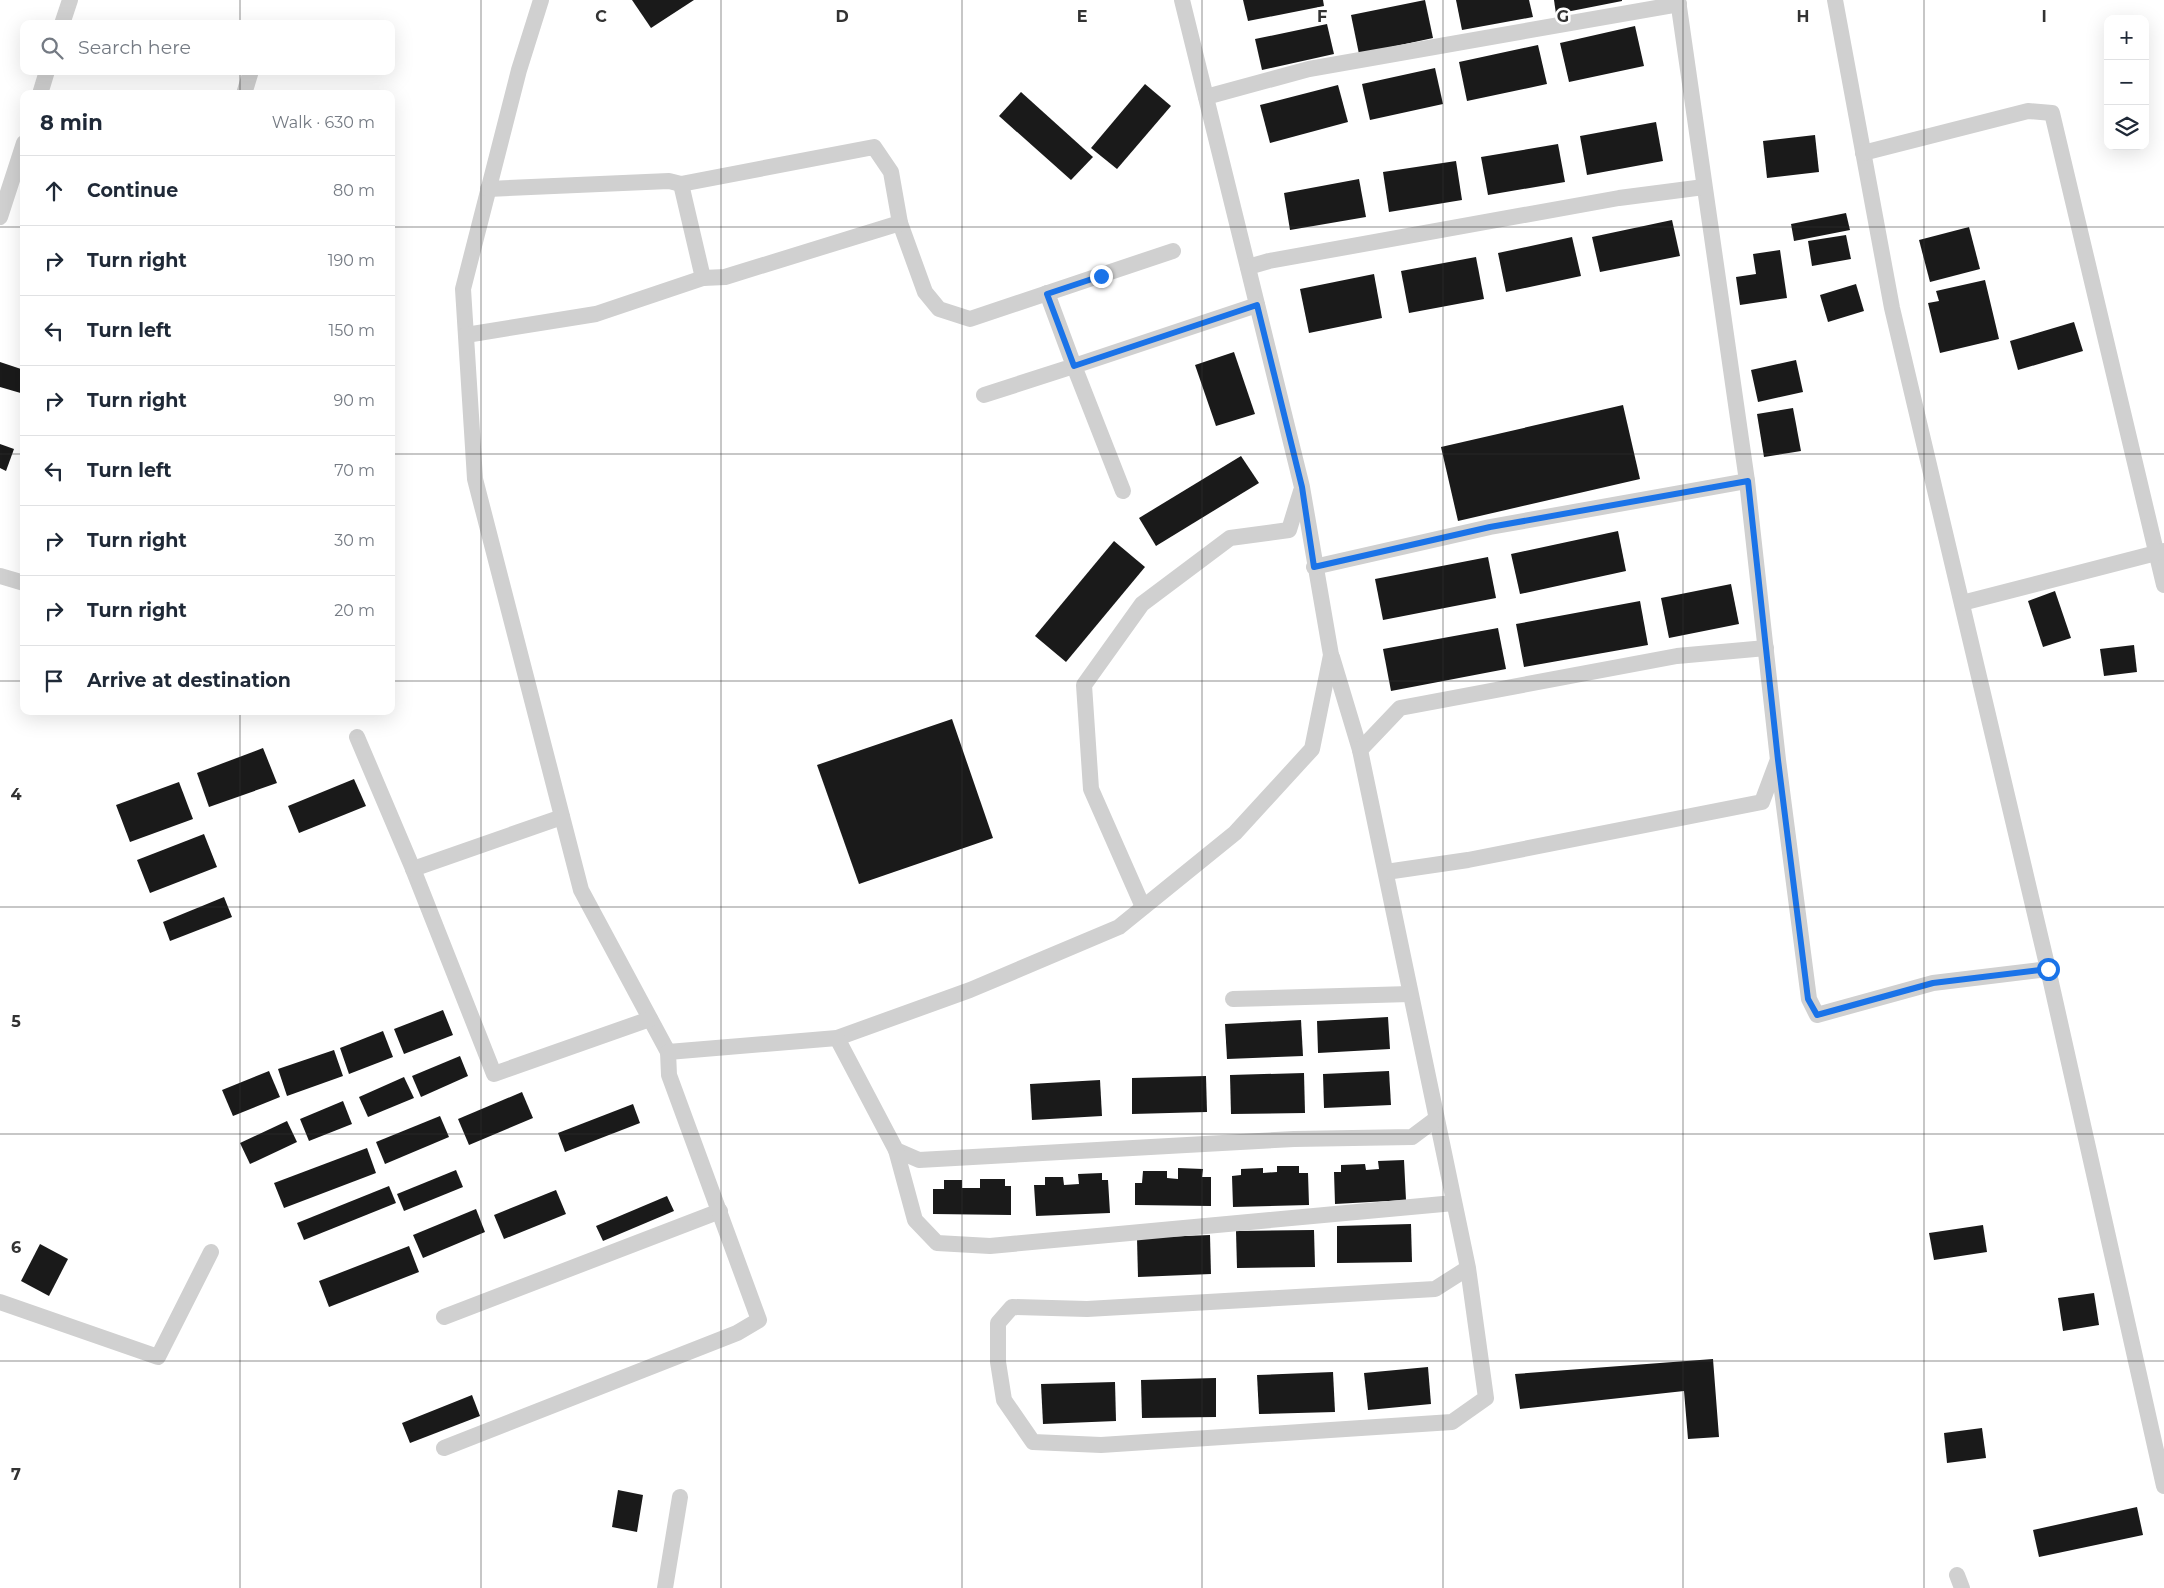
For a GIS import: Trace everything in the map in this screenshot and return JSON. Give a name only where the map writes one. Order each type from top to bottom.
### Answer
[{"type":"street","points":[[63,20],[70,0]]},
{"type":"street","points":[[444,1448],[737,1333],[759,1320],[669,1075],[668,1052],[580,890],[475,479],[463,289],[519,70],[541,0]]},
{"type":"street","points":[[1182,0],[1302,487],[1314,567],[1331,655],[1360,750],[1468,1268],[1486,1398],[1452,1422],[1101,1444],[1033,1442],[1004,1400],[998,1362],[998,1324],[1012,1307],[1087,1309],[1435,1289],[1468,1268]]},
{"type":"street","points":[[1835,0],[1892,308],[2048,969],[2164,1486]]},
{"type":"street","points":[[1206,97],[1309,69],[1678,2],[1748,481],[1778,760],[1808,999],[1817,1015],[1933,983],[2048,969]]},
{"type":"street","points":[[41,90],[46,75]]},
{"type":"street","points":[[245,90],[250,75]]},
{"type":"street","points":[[1863,153],[2028,111],[2052,113],[2160,552],[2164,585]]},
{"type":"street","points":[[488,189],[669,181],[682,184],[874,147],[891,172],[900,223],[925,292],[939,309],[970,319],[1173,252]]},
{"type":"street","points":[[0,217],[20,155]]},
{"type":"street","points":[[682,184],[703,278]]},
{"type":"street","points":[[1248,267],[1269,261],[1599,202],[1704,187]]},
{"type":"street","points":[[466,335],[596,314],[703,278],[725,277],[900,223]]},
{"type":"street","points":[[1047,294],[1123,491]]},
{"type":"street","points":[[984,396],[1257,305]]},
{"type":"street","points":[[1314,567],[1490,527],[1748,481]]},
{"type":"street","points":[[1144,907],[1090,789],[1084,685],[1142,604],[1230,538],[1289,530],[1302,487]]},
{"type":"street","points":[[1962,603],[2160,552]]},
{"type":"street","points":[[0,576],[20,582]]},
{"type":"street","points":[[1360,750],[1400,708],[1677,656],[1766,648]]},
{"type":"street","points":[[668,1052],[837,1038],[970,990],[1119,927],[1236,833],[1312,749],[1331,655]]},
{"type":"street","points":[[357,737],[413,870],[494,1074],[650,1019]]},
{"type":"street","points":[[1386,872],[1468,860],[1762,802],[1778,760]]},
{"type":"street","points":[[413,870],[562,817]]},
{"type":"street","points":[[1234,999],[1410,994]]},
{"type":"street","points":[[837,1038],[896,1150],[915,1220],[937,1243],[990,1246],[1454,1203]]},
{"type":"street","points":[[896,1150],[919,1160],[1294,1139],[1412,1137],[1436,1119]]},
{"type":"street","points":[[444,1317],[720,1211]]},
{"type":"street","points":[[0,1302],[158,1357],[211,1252]]},
{"type":"street","points":[[665,1588],[680,1496]]},
{"type":"building","points":[[632,0],[694,0],[651,28]]},
{"type":"building","points":[[1243,0],[1323,0],[1324,6],[1248,21]]},
{"type":"building","points":[[1425,0],[1433,38],[1359,54],[1351,15]]},
{"type":"building","points":[[1456,0],[1529,0],[1533,17],[1462,30]]},
{"type":"building","points":[[1554,0],[1622,0],[1622,1],[1556,14]]},
{"type":"building","points":[[1327,24],[1334,54],[1262,70],[1255,39]]},
{"type":"building","points":[[1635,26],[1644,66],[1569,82],[1560,43]]},
{"type":"building","points":[[1538,45],[1547,84],[1467,101],[1459,62]]},
{"type":"building","points":[[1435,68],[1443,104],[1370,120],[1362,84]]},
{"type":"building","points":[[1145,84],[1171,106],[1117,169],[1091,148]]},
{"type":"building","points":[[1338,85],[1348,122],[1270,143],[1260,105]]},
{"type":"building","points":[[1021,92],[1093,157],[1071,180],[999,116]]},
{"type":"building","points":[[1656,122],[1663,161],[1587,175],[1580,136]]},
{"type":"building","points":[[1815,135],[1819,172],[1767,178],[1763,141]]},
{"type":"building","points":[[1558,144],[1565,182],[1488,195],[1481,157]]},
{"type":"building","points":[[1456,161],[1462,200],[1389,212],[1383,172]]},
{"type":"building","points":[[1359,179],[1366,217],[1290,230],[1284,193]]},
{"type":"building","points":[[1846,213],[1850,230],[1794,241],[1791,224]]},
{"type":"building","points":[[1672,220],[1680,256],[1600,272],[1592,237]]},
{"type":"building","points":[[1969,227],[1980,269],[1930,282],[1919,240]]},
{"type":"building","points":[[1846,235],[1851,259],[1812,266],[1808,241]]},
{"type":"building","points":[[1572,237],[1581,276],[1506,292],[1498,253]]},
{"type":"building","points":[[1780,250],[1787,298],[1740,305],[1736,277],[1756,274],[1753,254]]},
{"type":"building","points":[[1476,257],[1484,299],[1409,313],[1401,271]]},
{"type":"building","points":[[1374,274],[1382,318],[1309,333],[1300,289]]},
{"type":"building","points":[[1985,280],[1999,339],[1940,353],[1928,303],[1939,301],[1936,291]]},
{"type":"building","points":[[1856,284],[1864,311],[1828,322],[1820,295]]},
{"type":"building","points":[[2074,322],[2083,351],[2018,370],[2010,341]]},
{"type":"building","points":[[1234,352],[1255,414],[1216,426],[1195,365]]},
{"type":"building","points":[[1796,360],[1803,392],[1758,402],[1751,370]]},
{"type":"building","points":[[0,362],[20,369],[20,393],[0,387]]},
{"type":"building","points":[[1623,405],[1640,479],[1458,521],[1441,447]]},
{"type":"building","points":[[1793,408],[1801,451],[1764,457],[1757,414]]},
{"type":"building","points":[[0,444],[14,449],[6,471],[0,468]]},
{"type":"building","points":[[1241,456],[1259,483],[1156,546],[1139,518]]},
{"type":"building","points":[[1618,531],[1626,571],[1520,594],[1511,554]]},
{"type":"building","points":[[1114,541],[1145,567],[1066,662],[1035,636]]},
{"type":"building","points":[[1488,557],[1496,598],[1383,620],[1375,579]]},
{"type":"building","points":[[1731,584],[1739,624],[1669,638],[1661,598]]},
{"type":"building","points":[[2055,591],[2071,638],[2043,647],[2028,601]]},
{"type":"building","points":[[1640,601],[1648,645],[1524,667],[1516,624]]},
{"type":"building","points":[[1498,628],[1506,669],[1391,691],[1383,649]]},
{"type":"building","points":[[2134,645],[2137,672],[2104,676],[2100,649]]},
{"type":"building","points":[[952,719],[993,838],[859,884],[817,765]]},
{"type":"building","points":[[263,748],[277,783],[209,807],[197,773]]},
{"type":"building","points":[[354,779],[366,806],[299,833],[288,806]]},
{"type":"building","points":[[179,782],[193,819],[130,842],[116,805]]},
{"type":"building","points":[[204,834],[217,867],[150,893],[137,860]]},
{"type":"building","points":[[224,897],[232,917],[170,941],[163,922]]},
{"type":"building","points":[[443,1010],[453,1035],[404,1054],[394,1029]]},
{"type":"building","points":[[1388,1017],[1390,1049],[1318,1053],[1317,1021]]},
{"type":"building","points":[[1301,1020],[1303,1056],[1227,1059],[1225,1024]]},
{"type":"building","points":[[383,1031],[393,1057],[349,1074],[340,1048]]},
{"type":"building","points":[[334,1050],[343,1076],[287,1096],[278,1069]]},
{"type":"building","points":[[460,1056],[468,1076],[421,1097],[412,1076]]},
{"type":"building","points":[[269,1071],[280,1097],[233,1116],[222,1090]]},
{"type":"building","points":[[1389,1071],[1391,1105],[1324,1108],[1323,1074]]},
{"type":"building","points":[[1304,1073],[1305,1113],[1231,1114],[1230,1075]]},
{"type":"building","points":[[1206,1076],[1207,1112],[1132,1114],[1132,1078]]},
{"type":"building","points":[[404,1077],[414,1098],[368,1117],[359,1097]]},
{"type":"building","points":[[1100,1080],[1102,1116],[1032,1120],[1030,1084]]},
{"type":"building","points":[[522,1092],[533,1118],[469,1145],[458,1119]]},
{"type":"building","points":[[343,1101],[352,1124],[309,1141],[300,1119]]},
{"type":"building","points":[[633,1104],[640,1123],[565,1152],[558,1133]]},
{"type":"building","points":[[440,1116],[449,1137],[385,1164],[376,1142]]},
{"type":"building","points":[[287,1121],[297,1142],[250,1164],[240,1143]]},
{"type":"building","points":[[367,1148],[376,1173],[284,1208],[274,1183]]},
{"type":"building","points":[[1404,1160],[1406,1200],[1335,1204],[1334,1172],[1341,1172],[1341,1165],[1365,1164],[1366,1170],[1379,1169],[1378,1161]]},
{"type":"building","points":[[1277,1166],[1299,1166],[1299,1173],[1308,1173],[1309,1205],[1233,1207],[1232,1176],[1241,1175],[1241,1169],[1263,1168],[1263,1173],[1277,1172]]},
{"type":"building","points":[[1178,1168],[1203,1169],[1202,1177],[1211,1177],[1211,1206],[1135,1205],[1135,1183],[1142,1183],[1143,1171],[1167,1171],[1167,1178],[1178,1179]]},
{"type":"building","points":[[456,1170],[463,1187],[404,1211],[397,1194]]},
{"type":"building","points":[[1102,1173],[1102,1180],[1108,1180],[1110,1213],[1036,1216],[1034,1185],[1045,1185],[1045,1177],[1063,1177],[1064,1185],[1079,1184],[1078,1174]]},
{"type":"building","points":[[980,1179],[1005,1179],[1005,1186],[1011,1186],[1011,1215],[933,1214],[933,1189],[944,1189],[944,1180],[962,1180],[962,1188],[980,1188]]},
{"type":"building","points":[[389,1186],[396,1203],[304,1240],[297,1223]]},
{"type":"building","points":[[556,1190],[566,1214],[504,1239],[494,1215]]},
{"type":"building","points":[[667,1196],[674,1211],[603,1241],[596,1226]]},
{"type":"building","points":[[476,1209],[485,1232],[423,1258],[413,1235]]},
{"type":"building","points":[[1411,1224],[1412,1262],[1337,1263],[1337,1226]]},
{"type":"building","points":[[1983,1225],[1987,1252],[1934,1260],[1929,1233]]},
{"type":"building","points":[[1314,1230],[1315,1267],[1237,1268],[1236,1231]]},
{"type":"building","points":[[1210,1235],[1211,1274],[1138,1277],[1137,1238]]},
{"type":"building","points":[[40,1244],[68,1259],[49,1296],[21,1281]]},
{"type":"building","points":[[409,1246],[419,1272],[329,1307],[319,1281]]},
{"type":"building","points":[[2094,1293],[2099,1325],[2063,1331],[2058,1298]]},
{"type":"building","points":[[1713,1359],[1719,1437],[1688,1439],[1684,1391],[1520,1409],[1515,1374]]},
{"type":"building","points":[[1428,1367],[1431,1404],[1368,1410],[1364,1373]]},
{"type":"building","points":[[1333,1372],[1335,1412],[1259,1414],[1257,1375]]},
{"type":"building","points":[[1216,1378],[1216,1417],[1142,1418],[1141,1380]]},
{"type":"building","points":[[1115,1382],[1116,1421],[1043,1424],[1041,1384]]},
{"type":"building","points":[[472,1395],[480,1416],[410,1443],[402,1423]]},
{"type":"building","points":[[1982,1428],[1986,1458],[1947,1463],[1944,1433]]},
{"type":"building","points":[[618,1490],[643,1495],[637,1532],[612,1527]]},
{"type":"building","points":[[2137,1507],[2143,1535],[2039,1557],[2033,1530]]},
{"type":"route","points":[[1101,276],[1047,294],[1074,366],[1257,305],[1302,487],[1314,567],[1490,527],[1748,481],[1778,760],[1808,999],[1817,1015],[1933,983],[2048,969]]}]
